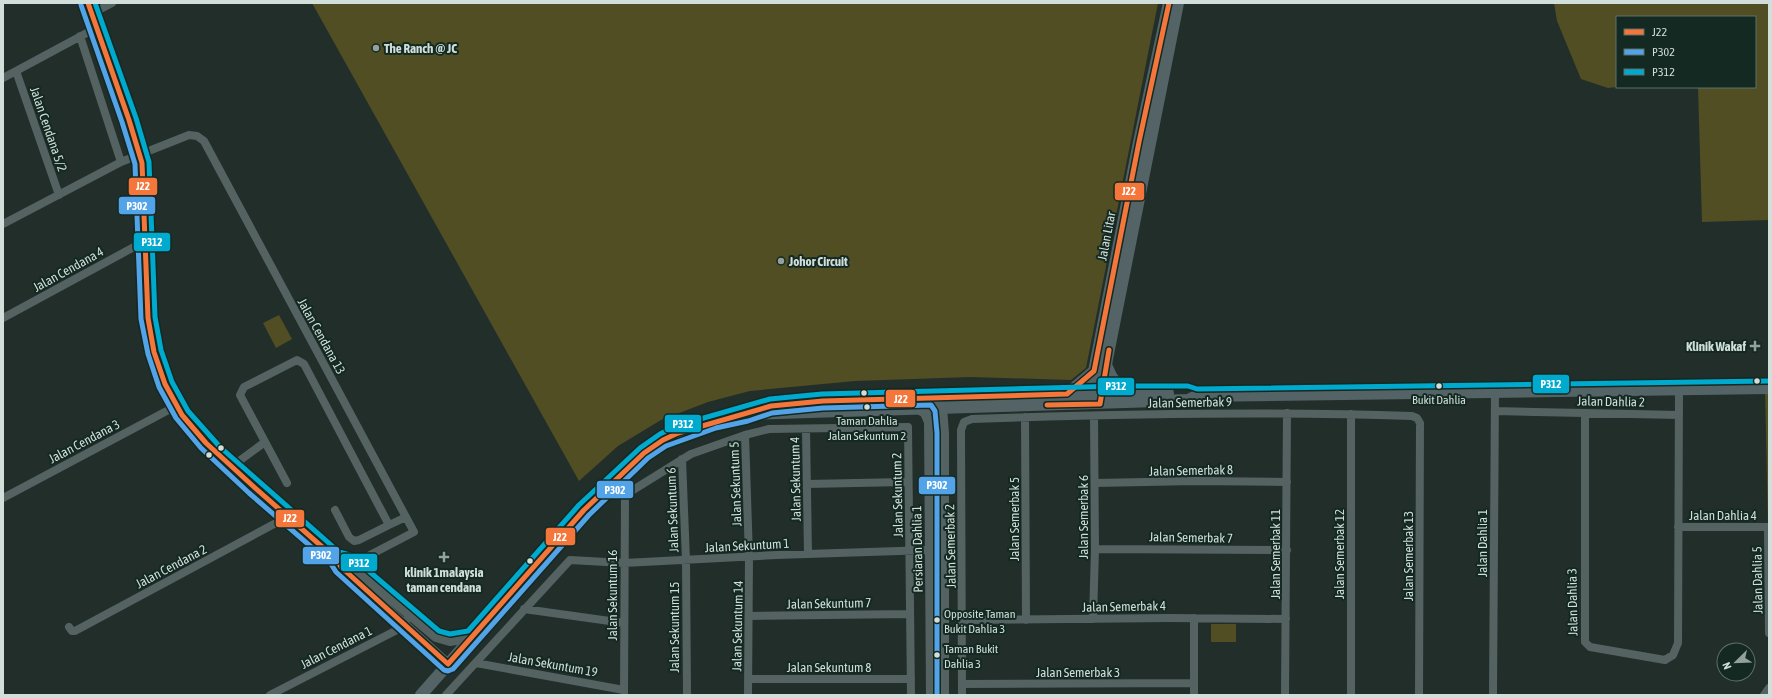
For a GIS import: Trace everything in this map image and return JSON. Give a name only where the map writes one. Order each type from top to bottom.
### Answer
[{"type":"main road","name":"Jalan Litar","points":[[1089,399],[1139,142],[1168,3]]},
{"type":"main road","name":"Jalan Litar","points":[[1101,399],[1106,365],[1178,3]]},
{"type":"main road","points":[[1106,365],[1111,376],[1123,393]]},
{"type":"main road","points":[[1067,394],[1094,371]]},
{"type":"main road","points":[[1101,399],[1123,393],[1188,393],[1196,396],[1769,388]]},
{"type":"main road","points":[[421,695],[584,510],[644,453],[663,440],[678,433],[714,421],[747,414],[771,406],[823,401],[1067,394],[1089,399]]},
{"type":"main road","points":[[747,414],[942,408],[1089,399],[1188,400],[1196,396]]},
{"type":"street","points":[[88,3],[140,155],[143,170],[148,318],[151,341],[159,369],[176,406],[206,443],[231,467],[286,517],[336,559],[345,560],[347,567],[407,620],[448,664]]},
{"type":"street","points":[[91,14],[112,3]]},
{"type":"street","points":[[3,78],[96,28]]},
{"type":"street","points":[[80,36],[121,162]]},
{"type":"street","name":"Jalan Cendana 5/2","points":[[16,71],[59,195]]},
{"type":"street","name":"Jalan Cendana 13","points":[[4,222],[121,162],[189,135],[197,136],[204,141],[414,532],[347,567]]},
{"type":"street","name":"Jalan Cendana 4","points":[[3,318],[145,241]]},
{"type":"street","points":[[287,483],[241,397],[240,392],[244,387],[294,361],[300,360],[304,364],[389,525]]},
{"type":"street","name":"Jalan Dahlia 3","points":[[1585,413],[1584,642],[1588,646],[1664,660],[1673,655],[1678,643],[1679,389]]},
{"type":"street","name":"Jalan Dahlia 1","points":[[1493,695],[1495,392]]},
{"type":"street","points":[[934,398],[942,408]]},
{"type":"street","name":"Jalan Cendana 3","points":[[3,498],[176,406]]},
{"type":"street","name":"Persiaran Dahlia 1","points":[[917,408],[928,417],[931,695]]},
{"type":"street","name":"Persiaran Dahlia 1","points":[[942,408],[944,433],[944,695]]},
{"type":"street","name":"Jalan Dahlia 2","points":[[1495,411],[1678,414]]},
{"type":"street","name":"Jalan Semerbak 9","points":[[964,422],[972,419],[1025,417],[1287,413],[1412,416],[1417,418]]},
{"type":"street","name":"Jalan Semerbak 11","points":[[1285,695],[1287,413]]},
{"type":"street","name":"Jalan Semerbak 12","points":[[1351,414],[1351,695]]},
{"type":"street","name":"Jalan Semerbak 6","points":[[1093,619],[1095,549],[1094,416]]},
{"type":"street","name":"Jalan Semerbak 5","points":[[1025,417],[1026,620]]},
{"type":"street","name":"Jalan Semerbak 13","points":[[1417,418],[1420,423],[1419,695]]},
{"type":"street","name":"Jalan Semerbak 2","points":[[962,695],[963,620],[961,430],[964,422]]},
{"type":"street","points":[[928,433],[936,426],[939,426],[944,433]]},
{"type":"street","name":"Jalan Sekuntum 2","points":[[625,495],[682,459],[718,443],[745,435],[770,429],[908,427],[911,695]]},
{"type":"street","name":"Jalan Sekuntum 4","points":[[806,428],[808,554]]},
{"type":"street","name":"Jalan Sekuntum 5","points":[[745,435],[750,557]]},
{"type":"street","points":[[231,467],[265,442]]},
{"type":"street","name":"Jalan Sekuntum 6","points":[[682,459],[686,560]]},
{"type":"street","name":"Jalan Semerbak 8","points":[[1095,484],[1195,481],[1287,482]]},
{"type":"street","points":[[807,484],[905,482]]},
{"type":"street","name":"Jalan Sekuntum 16","points":[[624,692],[625,495]]},
{"type":"street","points":[[335,510],[349,537],[354,541],[406,517]]},
{"type":"street","name":"Jalan Cendana 2","points":[[69,626],[72,631],[75,631],[286,517]]},
{"type":"street","name":"Jalan Dahlia 4","points":[[1678,527],[1768,527]]},
{"type":"street","name":"Jalan Dahlia 5","points":[[1768,527],[1769,633]]},
{"type":"street","name":"Jalan Semerbak 7","points":[[1095,549],[1287,550]]},
{"type":"street","name":"Jalan Sekuntum 1","points":[[524,609],[566,563],[576,559],[624,563],[930,550]]},
{"type":"street","name":"Jalan Sekuntum 14","points":[[748,695],[750,557]]},
{"type":"street","name":"Jalan Sekuntum 15","points":[[686,560],[687,695]]},
{"type":"street","points":[[446,695],[524,609],[624,623]]},
{"type":"street","name":"Jalan Sekuntum 7","points":[[749,616],[910,614]]},
{"type":"street","points":[[1194,618],[1194,695]]},
{"type":"street","name":"Jalan Semerbak 4","points":[[963,620],[1194,618],[1286,619]]},
{"type":"street","points":[[407,620],[436,637],[450,641],[472,637]]},
{"type":"street","name":"Jalan Cendana 1","points":[[270,695],[397,630],[407,620]]},
{"type":"street","name":"Jalan Sekuntum 19","points":[[476,663],[624,692]]},
{"type":"street","name":"Jalan Sekuntum 8","points":[[748,679],[911,679]]},
{"type":"street","name":"Jalan Semerbak 3","points":[[962,684],[1194,683]]},
{"type":"street","points":[[1764,695],[1769,688]]},
{"type":"shaded area","name":"Johor Circuit","points":[[312,3],[1158,3],[1086,368],[1071,380],[971,377],[855,381],[750,391],[708,402],[661,420],[618,446],[579,481]]},
{"type":"shaded area","points":[[1554,3],[1769,3],[1769,220],[1702,222],[1698,88],[1756,88],[1756,16],[1616,16],[1616,87],[1608,88],[1581,79],[1557,21]]},
{"type":"shaded area","points":[[279,315],[292,339],[276,348],[263,323]]},
{"type":"shaded area","points":[[1765,388],[1769,388],[1769,527],[1768,527]]},
{"type":"shaded area","points":[[1211,624],[1236,624],[1236,642],[1211,642]]},
{"type":"transit line","name":"J22","points":[[88,3],[129,120],[142,163],[148,318],[154,352],[165,384],[182,415],[206,443],[336,559],[341,567],[448,664],[584,510],[644,453],[663,440],[678,433],[771,406],[823,401],[1067,394],[1094,371],[1139,142],[1169,3]]},
{"type":"transit line","name":"P312","points":[[95,3],[136,118],[149,162],[155,317],[161,350],[172,382],[188,411],[220,447],[339,552],[350,555],[439,631],[450,634],[468,631],[579,505],[640,448],[660,434],[676,426],[770,399],[822,394],[1123,386],[1188,386],[1197,389],[1769,381]]},
{"type":"transit line","name":"P302","points":[[81,5],[135,164],[141,319],[148,354],[159,387],[176,418],[201,448],[249,493],[331,564],[336,572],[444,670],[448,671],[453,669],[589,515],[648,458],[666,446],[716,428],[748,421],[772,413],[823,408],[931,405],[935,411],[937,433],[937,695]]},
{"type":"transit line","name":"J22","points":[[1047,405],[1100,404],[1109,350]]},
{"type":"place","name":"The Ranch @ JC","points":[[376,48]]},
{"type":"place","name":"Johor Circuit","points":[[781,261]]},
{"type":"place","name":"Klinik Wakaf","points":[[1755,346]]},
{"type":"place","name":"Bukit Dahlia","points":[[1439,386]]},
{"type":"place","name":"Taman Dahlia Jalan Sekuntum 2","points":[[867,407]]},
{"type":"place","name":"klinik 1malaysia taman cendana","points":[[444,557]]},
{"type":"place","name":"Opposite Taman Bukit Dahlia 3","points":[[937,620]]},
{"type":"place","name":"Taman Bukit Dahlia 3","points":[[937,655]]}]
